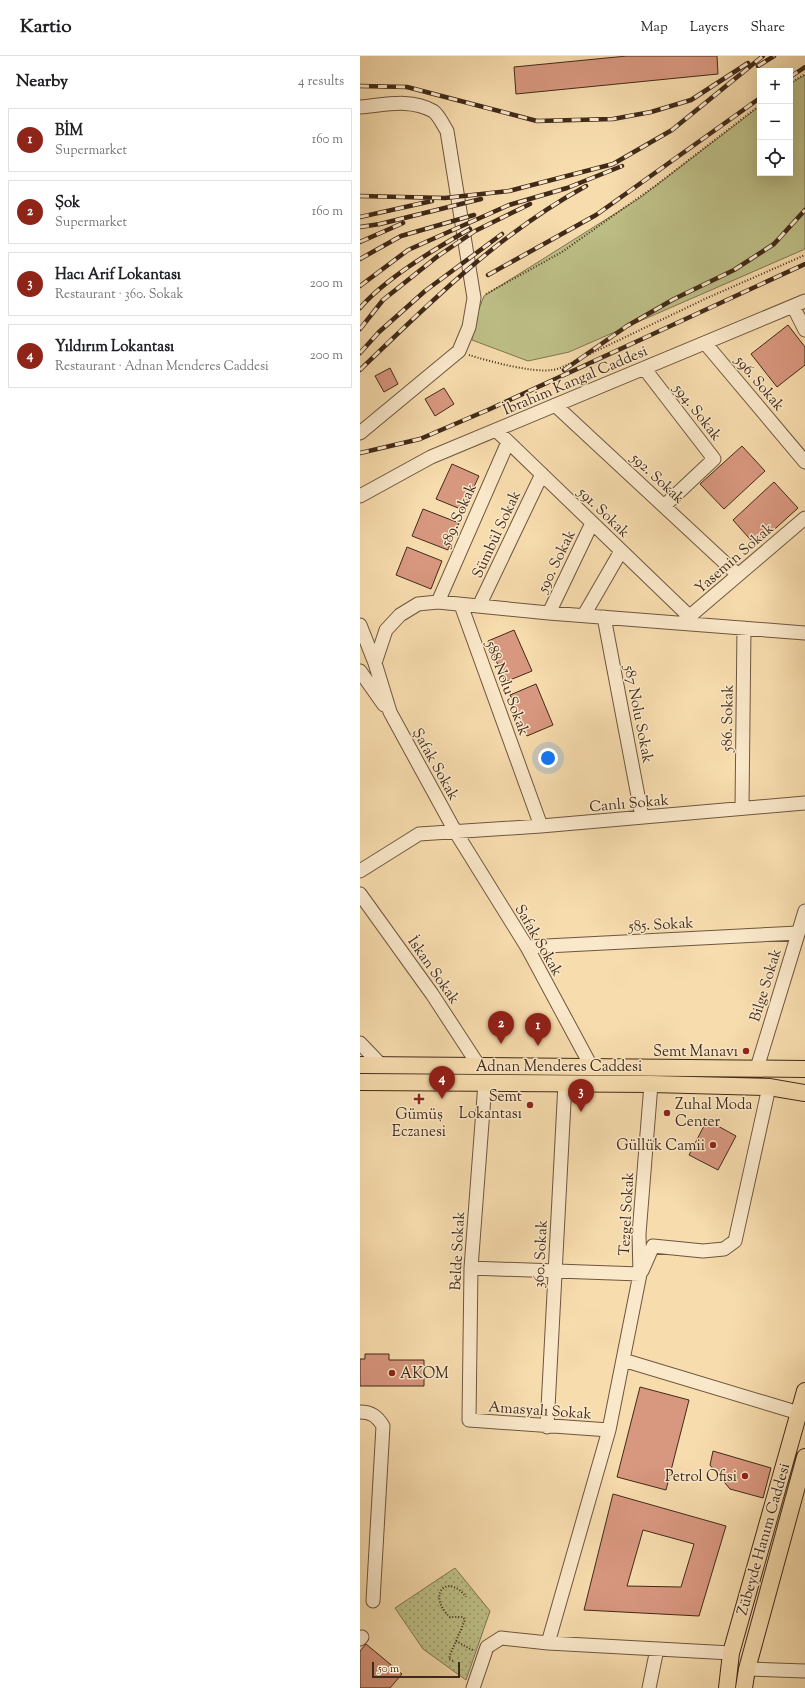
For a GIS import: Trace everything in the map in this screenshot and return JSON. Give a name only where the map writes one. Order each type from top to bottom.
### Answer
[{"type":"main road","name":"Adnan Menderes Caddesi","points":[[360,1065],[805,1069]]},
{"type":"main road","name":"Adnan Menderes Caddesi","points":[[360,1082],[651,1084],[768,1087],[805,1093]]},
{"type":"main road","name":"Zübeyde Hanım Caddesi","points":[[727,1688],[731,1653],[805,1391]]},
{"type":"main road","name":"Zübeyde Hanım Caddesi","points":[[744,1688],[747,1668],[805,1457]]},
{"type":"street","points":[[360,107],[408,103],[413,104],[434,112],[448,131],[474,298],[469,327],[459,351],[360,433]]},
{"type":"street","name":"İbrahim Kangal Caddesi","points":[[360,496],[431,457],[805,301]]},
{"type":"street","points":[[793,306],[805,330]]},
{"type":"street","name":"596. Sokak","points":[[705,343],[805,462]]},
{"type":"street","name":"594. Sokak","points":[[644,368],[714,459],[664,506]]},
{"type":"street","name":"592. Sokak","points":[[555,405],[738,575]]},
{"type":"street","name":"591. Sokak","points":[[496,430],[621,551],[686,620]]},
{"type":"street","name":"589. Sokak","points":[[438,602],[508,442]]},
{"type":"street","name":"Sümbül Sokak","points":[[479,606],[542,474]]},
{"type":"street","name":"Yasemin Sokak","points":[[686,620],[805,518]]},
{"type":"street","name":"590. Sokak","points":[[549,613],[592,523]]},
{"type":"street","points":[[584,615],[621,551]]},
{"type":"street","points":[[375,662],[386,630],[400,614],[418,604],[438,602],[604,617],[686,620],[744,628],[805,633]]},
{"type":"street","name":"588 Nolu Sokak","points":[[461,605],[541,826]]},
{"type":"street","name":"587 Nolu Sokak","points":[[604,617],[642,817]]},
{"type":"street","name":"Şafak Sokak","points":[[360,625],[375,662],[390,712]]},
{"type":"street","name":"586. Sokak","points":[[742,808],[744,628]]},
{"type":"street","name":"Şafak Sokak","points":[[360,671],[390,712],[455,831]]},
{"type":"street","name":"Canlı Sokak","points":[[360,872],[419,834],[541,826],[805,803]]},
{"type":"street","name":"Safak Sokak","points":[[455,831],[527,947],[591,1066]]},
{"type":"street","name":"İskan Sokak","points":[[360,894],[432,994],[480,1066]]},
{"type":"street","name":"Bilge Sokak","points":[[757,1068],[805,912]]},
{"type":"street","name":"585. Sokak","points":[[527,947],[798,933]]},
{"type":"street","points":[[360,1043],[381,1065]]},
{"type":"street","name":"Belde Sokak","points":[[469,1420],[471,1268],[485,1083]]},
{"type":"street","name":"360. Sokak","points":[[547,1427],[565,1083]]},
{"type":"street","name":"Tezgel Sokak","points":[[640,1274],[639,1234],[651,1084]]},
{"type":"street","points":[[548,1643],[609,1430],[640,1274],[653,1246],[703,1251],[724,1249],[735,1241],[768,1087]]},
{"type":"street","points":[[471,1268],[640,1274]]},
{"type":"street","points":[[623,1360],[798,1413]]},
{"type":"street","points":[[360,1412],[369,1412],[379,1418],[383,1426],[373,1601]]},
{"type":"street","name":"Amasyalı Sokak","points":[[469,1420],[547,1427],[609,1430]]},
{"type":"street","points":[[473,1688],[487,1647],[501,1638],[548,1643],[731,1653]]},
{"type":"street","points":[[649,1688],[657,1649]]},
{"type":"street","points":[[747,1668],[805,1671]]},
{"type":"path","points":[[793,81],[805,74]]},
{"type":"path","points":[[474,298],[486,294],[562,252],[655,186],[757,107]]},
{"type":"path","points":[[459,351],[481,359],[527,368],[552,370],[569,364],[707,298],[805,255]]},
{"type":"path","points":[[453,1661],[449,1659],[450,1655],[465,1620],[463,1617],[450,1617],[446,1614],[440,1605],[438,1596],[442,1589],[447,1586],[453,1586],[458,1588],[466,1597]]},
{"type":"path","points":[[456,1641],[485,1654]]},
{"type":"green space","points":[[805,75],[805,249],[569,352],[528,361],[472,340],[472,327],[484,296],[640,198],[757,108],[757,176],[793,176],[793,82]]},
{"type":"green space","points":[[455,1568],[490,1611],[466,1680],[423,1649],[395,1608]]},
{"type":"building","points":[[627,56],[717,56],[718,74],[516,94],[514,67]]},
{"type":"building","points":[[788,325],[805,347],[805,365],[777,387],[751,354]]},
{"type":"building","points":[[390,368],[398,384],[384,392],[375,376]]},
{"type":"building","points":[[444,388],[454,404],[435,416],[425,399]]},
{"type":"building","points":[[742,446],[765,471],[724,509],[700,484]]},
{"type":"building","points":[[452,464],[479,476],[463,510],[436,499]]},
{"type":"building","points":[[774,482],[798,508],[756,546],[733,520]]},
{"type":"building","points":[[423,509],[459,523],[448,550],[412,536]]},
{"type":"building","points":[[407,547],[442,561],[431,589],[396,575]]},
{"type":"building","points":[[514,630],[532,671],[505,682],[488,641]]},
{"type":"building","points":[[536,684],[553,725],[527,736],[510,695]]},
{"type":"building","name":"Güllük Camii","points":[[707,1120],[736,1136],[718,1170],[689,1155]]},
{"type":"building","name":"AKOM","points":[[365,1354],[389,1354],[389,1360],[424,1360],[424,1386],[360,1386],[360,1359],[365,1359]]},
{"type":"building","points":[[640,1387],[689,1400],[666,1490],[617,1477]]},
{"type":"building","points":[[713,1451],[771,1468],[763,1498],[730,1489],[710,1465]]},
{"type":"building","points":[[613,1494],[726,1526],[699,1616],[584,1610]],"holes":[[[643,1530],[694,1544],[681,1587],[627,1586]]]},
{"type":"building","points":[[366,1644],[402,1674],[390,1688],[360,1688],[360,1651]]},
{"type":"railway","points":[[360,196],[445,198],[509,191],[613,164],[672,130],[763,56]]},
{"type":"railway","points":[[758,66],[774,56]]},
{"type":"railway","points":[[360,86],[407,87],[537,121],[613,119],[651,112],[691,100],[748,63]]},
{"type":"railway","points":[[793,75],[805,67]]},
{"type":"railway","points":[[488,275],[596,215],[757,100]]},
{"type":"railway","points":[[360,286],[408,250],[509,205],[567,188],[622,166]]},
{"type":"railway","points":[[360,370],[440,294],[495,247],[524,225],[586,186]]},
{"type":"railway","points":[[360,227],[380,224],[481,199]]},
{"type":"railway","points":[[360,217],[432,201]]},
{"type":"railway","points":[[360,329],[383,300],[438,256],[475,231],[530,204]]},
{"type":"railway","points":[[564,370],[627,326],[674,299],[734,270],[774,244],[805,210]]},
{"type":"railway","points":[[360,259],[401,236],[474,215]]},
{"type":"railway","points":[[360,242],[403,223]]},
{"type":"railway","points":[[360,308],[397,275],[442,245],[470,229]]},
{"type":"railway","points":[[360,353],[379,332],[425,291],[502,234]]},
{"type":"railway","points":[[360,453],[420,439],[490,409],[805,264]]},
{"type":"place","name":"Şok","points":[[501,1044]]},
{"type":"place","name":"BİM","points":[[538,1046]]},
{"type":"place","name":"Semt Manavı","points":[[746,1051]]},
{"type":"place","name":"Gümüş Eczanesi","points":[[419,1099]]},
{"type":"place","name":"Yıldırım Lokantası","points":[[442,1099]]},
{"type":"place","name":"Semt Lokantası","points":[[530,1105]]},
{"type":"place","name":"Hacı Arif Lokantası","points":[[581,1112]]},
{"type":"place","name":"Zuhal Moda Center","points":[[667,1113]]},
{"type":"place","name":"Güllük Camii","points":[[713,1145]]},
{"type":"place","name":"AKOM","points":[[392,1373]]},
{"type":"place","name":"Petrol Ofisi","points":[[745,1476]]}]
